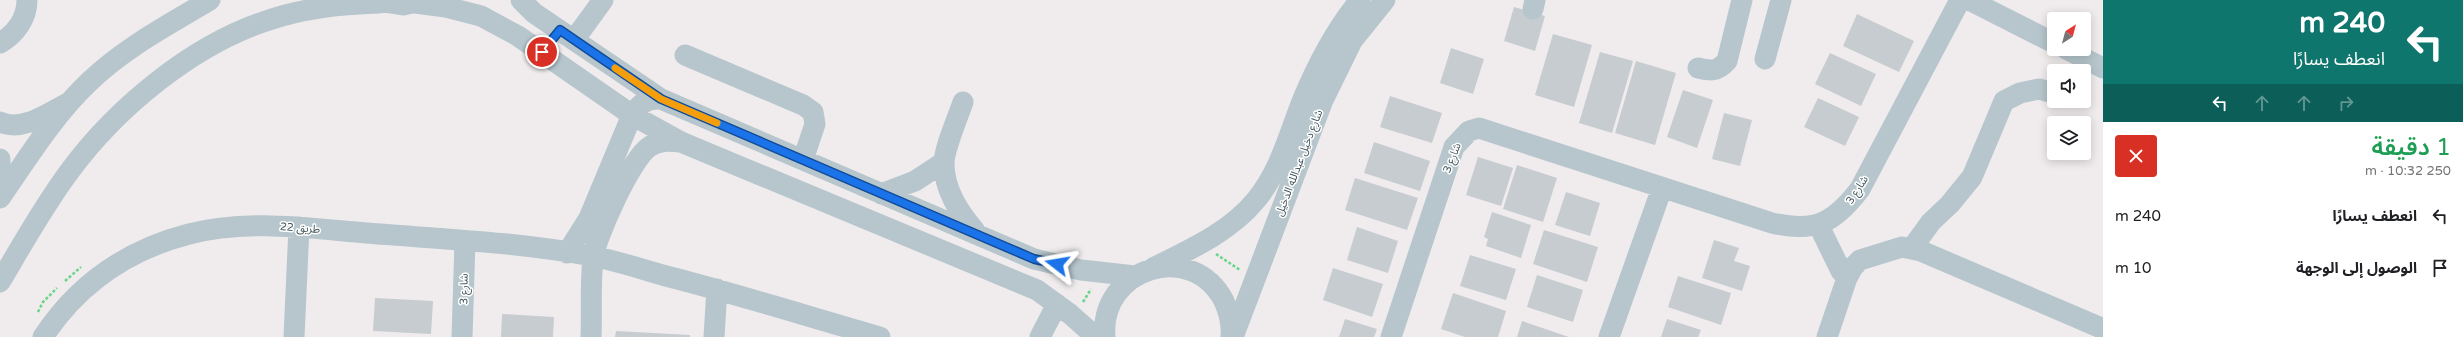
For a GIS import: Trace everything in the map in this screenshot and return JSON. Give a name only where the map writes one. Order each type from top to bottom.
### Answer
[{"type":"street","points":[[0,43],[22,23],[27,8],[27,0]]},
{"type":"street","points":[[0,198],[38,144],[88,83],[123,54],[210,0]]},
{"type":"street","points":[[521,0],[534,13],[661,99],[1034,259],[1081,270],[1096,271],[1144,272],[1179,268],[1203,277],[1213,286],[1227,308],[1232,337]]},
{"type":"street","points":[[542,52],[567,35],[603,0]]},
{"type":"street","name":"شارع دخيل عبدالله الدخيل","points":[[1105,337],[1104,326],[1109,306],[1119,289],[1144,272],[1202,243],[1238,219],[1266,188],[1283,154],[1303,100],[1330,40],[1360,0]]},
{"type":"street","name":"شارع دخيل عبدالله الدخيل","points":[[1232,337],[1323,100],[1352,41],[1385,0]]},
{"type":"street","points":[[1698,68],[1713,71],[1721,68],[1727,61],[1742,0]]},
{"type":"street","points":[[1765,59],[1781,0]]},
{"type":"street","name":"شارع 3","points":[[1390,337],[1454,147],[1469,131],[1478,128],[1788,227],[1819,226],[1839,214],[1860,189],[1960,0]]},
{"type":"street","points":[[1969,0],[2047,39]]},
{"type":"street","points":[[0,282],[48,203],[73,166],[116,117],[158,82],[229,36],[268,20],[322,7],[375,1],[397,5],[420,2],[481,16],[518,36],[632,116],[681,142],[1037,290],[1064,309],[1096,337]]},
{"type":"street","points":[[685,55],[803,105],[813,112],[815,124],[803,160]]},
{"type":"street","points":[[2080,56],[2103,68]]},
{"type":"street","points":[[1912,248],[1931,222],[1950,204],[1972,177],[2004,101],[2020,93],[2040,89],[2047,91]]},
{"type":"street","points":[[567,253],[589,218],[632,116],[644,102],[661,99]]},
{"type":"street","points":[[0,122],[14,125],[25,123],[74,100]]},
{"type":"street","points":[[963,102],[944,162],[946,178],[957,209],[978,235]]},
{"type":"street","points":[[591,337],[594,257],[627,175],[637,158],[655,143],[681,142]]},
{"type":"street","points":[[0,159],[0,180]]},
{"type":"street","points":[[881,194],[915,181],[944,162]]},
{"type":"street","points":[[1609,337],[1662,188]]},
{"type":"street","name":"طريق 22","points":[[43,337],[66,307],[90,284],[118,262],[138,252],[176,238],[213,229],[255,224],[465,241],[594,257],[717,289],[880,337]]},
{"type":"street","points":[[1819,226],[1841,271],[1847,278]]},
{"type":"street","points":[[294,337],[299,227]]},
{"type":"street","name":"شارع 3","points":[[462,337],[465,241]]},
{"type":"street","points":[[1827,337],[1847,278],[1853,267],[1866,257],[1902,247],[1912,248],[2098,327]]},
{"type":"street","points":[[714,337],[717,289]]},
{"type":"street","points":[[1040,337],[1064,309]]},
{"type":"path","points":[[1202,243],[1255,280]]},
{"type":"path","points":[[1064,309],[1082,304],[1094,283],[1096,271]]},
{"type":"building","points":[[1514,7],[1545,16],[1535,51],[1504,41]]},
{"type":"building","points":[[1857,14],[1914,41],[1899,72],[1843,46]]},
{"type":"building","points":[[1553,34],[1592,45],[1574,107],[1535,95]]},
{"type":"building","points":[[1451,48],[1484,59],[1473,94],[1440,83]]},
{"type":"building","points":[[1600,52],[1633,61],[1612,133],[1579,123]]},
{"type":"building","points":[[1830,53],[1876,74],[1861,106],[1815,84]]},
{"type":"building","points":[[1636,61],[1676,73],[1655,145],[1615,133]]},
{"type":"building","points":[[1683,90],[1713,100],[1697,148],[1667,137]]},
{"type":"building","points":[[1390,96],[1442,113],[1432,143],[1380,127]]},
{"type":"building","points":[[1818,98],[1859,117],[1845,146],[1804,127]]},
{"type":"building","points":[[1724,113],[1752,120],[1740,166],[1712,159]]},
{"type":"building","points":[[1374,142],[1430,161],[1420,191],[1364,173]]},
{"type":"building","points":[[1478,157],[1513,168],[1501,206],[1466,195]]},
{"type":"building","points":[[1517,165],[1557,178],[1543,222],[1503,209]]},
{"type":"building","points":[[1355,178],[1418,198],[1407,230],[1345,210]]},
{"type":"building","points":[[1566,192],[1600,203],[1590,236],[1555,225]]},
{"type":"building","points":[[1492,212],[1531,225],[1521,258],[1486,246],[1488,239],[1484,237]]},
{"type":"building","points":[[1357,227],[1398,241],[1388,273],[1347,260]]},
{"type":"building","points":[[1544,230],[1598,247],[1587,282],[1533,264]]},
{"type":"building","points":[[1714,240],[1739,248],[1734,261],[1750,266],[1742,291],[1702,278]]},
{"type":"building","points":[[1470,255],[1516,269],[1506,300],[1460,286]]},
{"type":"building","points":[[1333,268],[1383,284],[1372,317],[1323,300]]},
{"type":"building","points":[[1537,275],[1583,290],[1573,322],[1527,307]]},
{"type":"building","points":[[1678,276],[1731,293],[1721,325],[1668,307]]},
{"type":"building","points":[[1453,293],[1506,311],[1498,337],[1465,337],[1441,329]]},
{"type":"building","points":[[375,298],[433,301],[431,334],[373,331]]},
{"type":"building","points":[[502,314],[554,317],[553,337],[501,337]]},
{"type":"building","points":[[1345,319],[1377,329],[1374,337],[1339,337]]},
{"type":"building","points":[[1667,319],[1701,330],[1698,337],[1661,337]]},
{"type":"building","points":[[1522,321],[1569,337],[1517,337]]},
{"type":"building","points":[[616,331],[690,335],[690,337],[615,337]]},
{"type":"slow traffic","points":[[615,68],[661,99],[717,123]]},
{"type":"route","points":[[542,52],[560,30],[661,99],[1034,259],[1057,264]]}]
